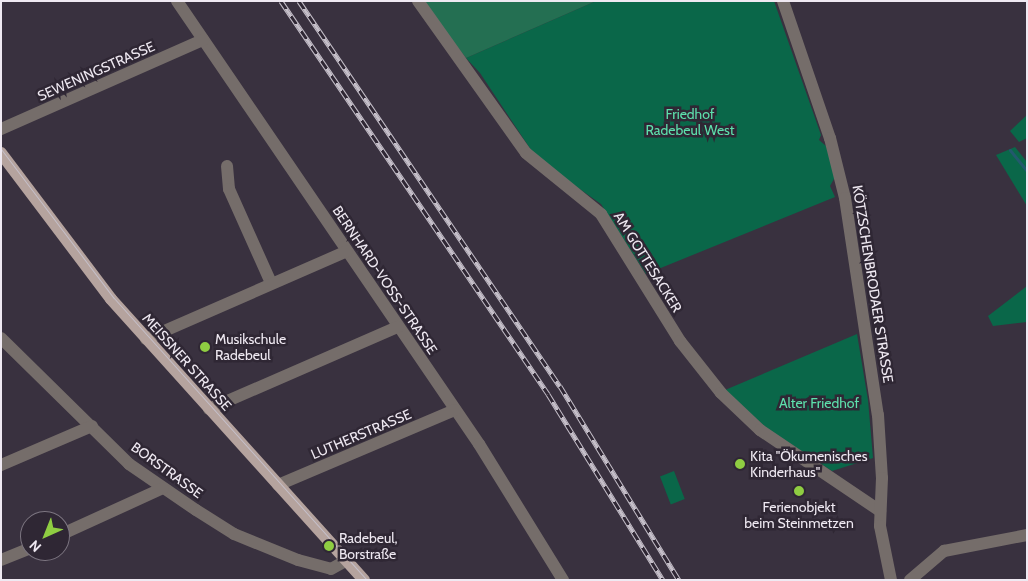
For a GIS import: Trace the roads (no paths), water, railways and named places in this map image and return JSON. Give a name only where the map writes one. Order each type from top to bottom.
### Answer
[{"type":"main road","name":"MEISSNER STRASSE","points":[[1,153],[111,299],[364,580]]},
{"type":"street","name":"BERNHARD-VOSS-STRASSE","points":[[177,1],[455,410],[563,580]]},
{"type":"street","name":"AM GOTTESACKER","points":[[418,1],[526,153],[601,214],[680,341],[721,393],[760,430],[880,511]]},
{"type":"street","name":"KÖTZSCHENBRODAER STRASSE","points":[[783,1],[830,138],[845,198],[878,415],[882,478],[880,534],[891,580]]},
{"type":"street","name":"SEWENINGSTRASSE","points":[[1,128],[203,40]]},
{"type":"street","points":[[227,166],[229,189],[271,283]]},
{"type":"street","points":[[146,339],[347,251]]},
{"type":"street","points":[[209,409],[398,327]]},
{"type":"street","name":"BORSTRASSE","points":[[3,342],[92,426],[129,464],[234,534],[290,557],[331,569],[347,560]]},
{"type":"street","name":"LUTHERSTRASSE","points":[[278,486],[455,410]]},
{"type":"street","points":[[1,465],[92,426]]},
{"type":"street","points":[[70,530],[163,488]]},
{"type":"street","points":[[910,580],[944,552],[1027,535]]},
{"type":"street","points":[[1,560],[20,552]]},
{"type":"waterway","points":[[1010,150],[1027,171]]},
{"type":"tram line","points":[[1,149],[113,297],[367,580]]},
{"type":"railway","points":[[281,1],[548,394],[663,580]]},
{"type":"railway","points":[[299,1],[560,386],[679,580]]},
{"type":"place","name":"Musikschule Radebeul","points":[[205,347]]},
{"type":"place","name":"Kita \"Ökumenisches Kinderhaus\"","points":[[740,464]]},
{"type":"place","name":"Ferienobjekt beim Steinmetzen","points":[[799,491]]},
{"type":"place","name":"Radebeul, Borstraße","points":[[329,546]]},
{"type":"park label","name":"Friedhof Radebeul West","points":[[690,122]]},
{"type":"park label","name":"Alter Friedhof","points":[[819,403]]}]
